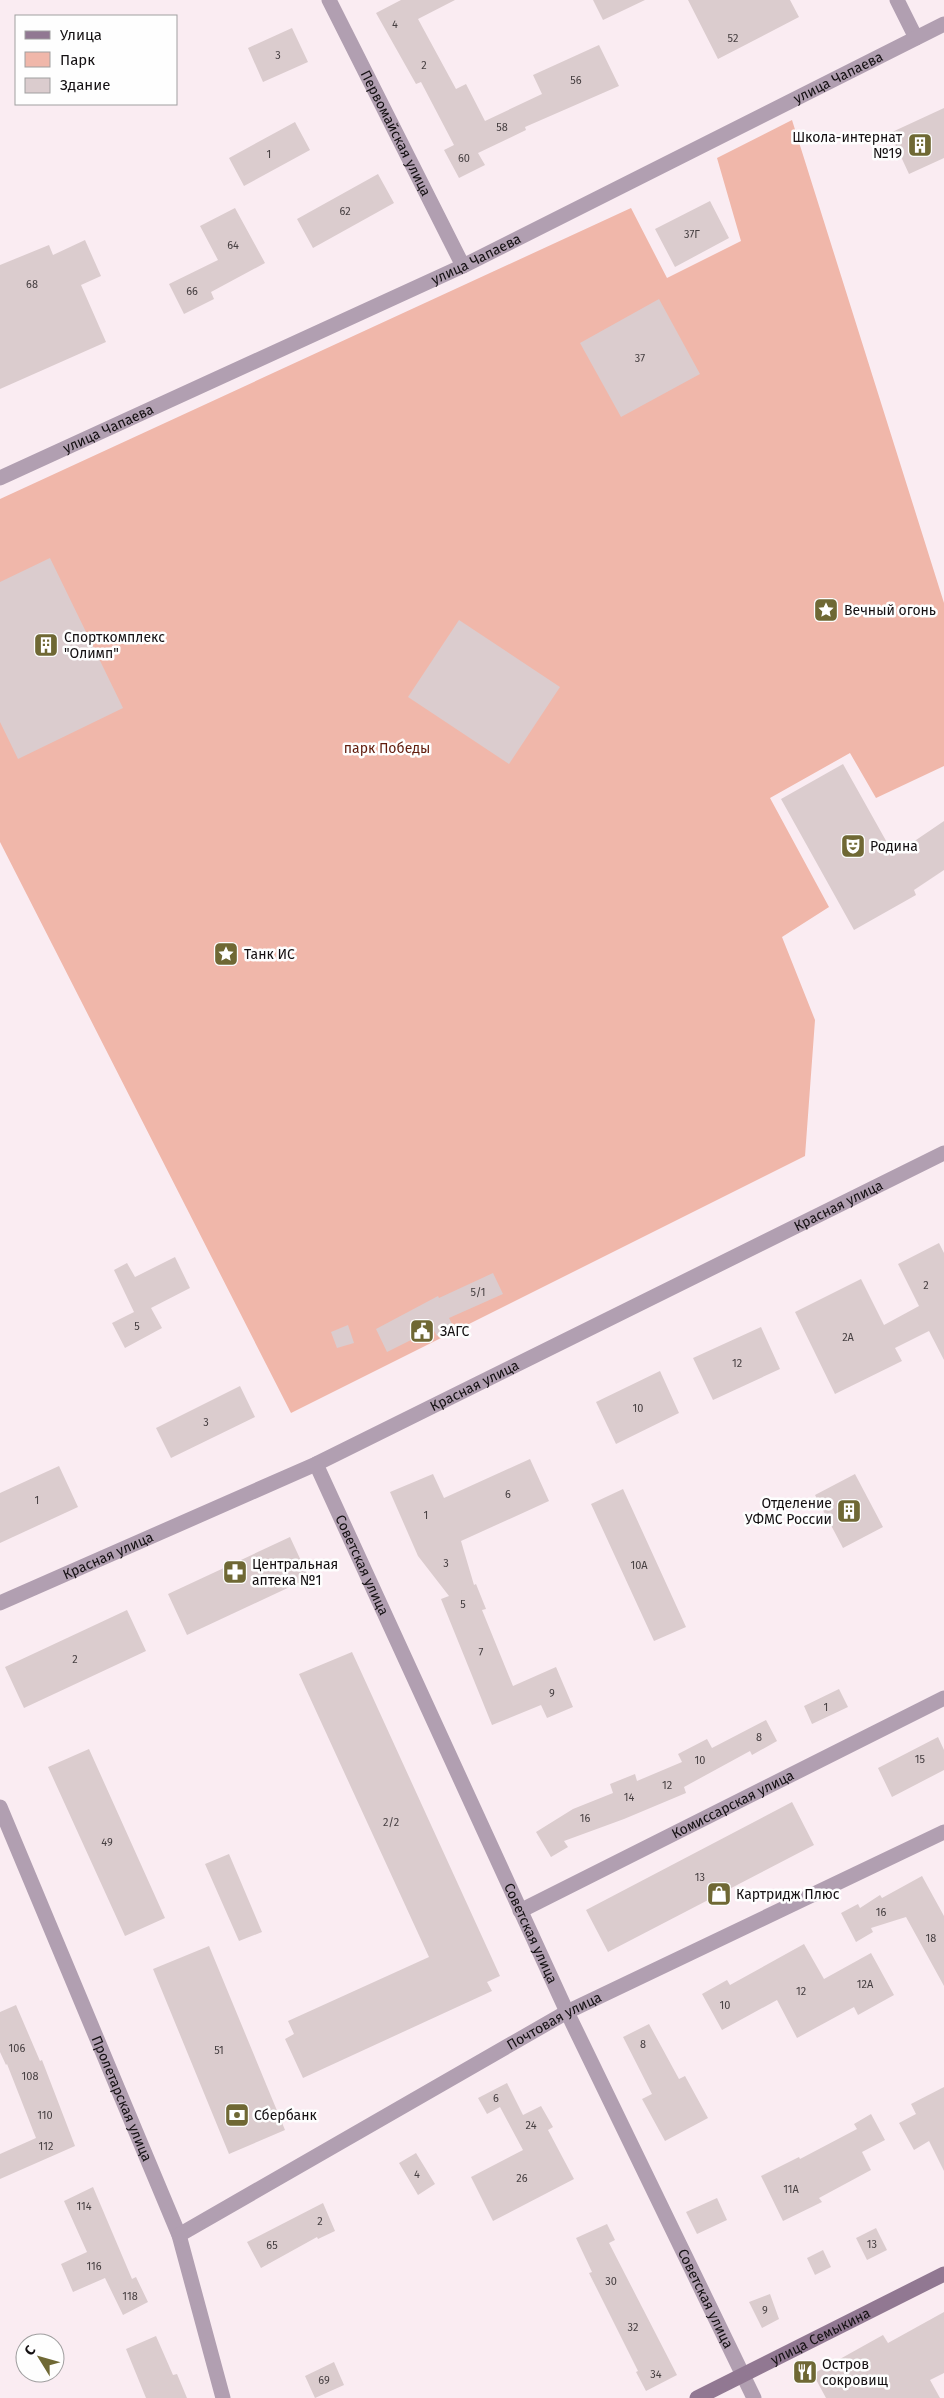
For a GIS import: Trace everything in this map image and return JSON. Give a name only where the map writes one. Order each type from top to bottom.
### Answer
[{"type":"main road","name":"улица Семыкина","points":[[696,2398],[944,2274]]},
{"type":"street","name":"Первомайская улица","points":[[329,0],[463,266]]},
{"type":"street","points":[[897,0],[916,38]]},
{"type":"street","name":"улица Чапаева","points":[[0,478],[463,266],[944,24]]},
{"type":"street","name":"Красная улица","points":[[0,1603],[316,1464],[944,1153]]},
{"type":"street","name":"Советская улица","points":[[316,1464],[567,2012],[754,2398]]},
{"type":"street","name":"Комиссарская улица","points":[[520,1911],[944,1698]]},
{"type":"street","name":"Пролетарская улица","points":[[0,1806],[179,2235],[223,2398]]},
{"type":"street","name":"Почтовая улица","points":[[179,2235],[567,2012],[944,1832]]},
{"type":"green space","name":"парк Победы","points":[[792,120],[944,603],[944,766],[876,798],[850,753],[770,798],[829,907],[782,937],[815,1020],[805,1156],[291,1413],[0,842],[0,499],[631,208],[667,278],[741,241],[717,158]]},
{"type":"building","points":[[401,0],[455,0],[418,19],[456,89],[466,84],[485,121],[542,94],[533,75],[599,45],[619,86],[525,127],[526,130],[478,153],[485,165],[459,178],[444,150],[454,145],[421,82],[416,84],[376,13]]},
{"type":"building","points":[[593,0],[645,0],[603,20]]},
{"type":"building","points":[[688,0],[790,0],[799,17],[718,59]]},
{"type":"building","points":[[292,28],[308,62],[263,82],[248,48]]},
{"type":"building","name":"Школа-интернат №19","points":[[944,108],[944,158],[909,174],[890,133]]},
{"type":"building","points":[[295,122],[310,150],[244,186],[229,158]]},
{"type":"building","points":[[378,174],[394,203],[313,248],[297,219]]},
{"type":"building","points":[[710,201],[729,238],[675,267],[655,229]]},
{"type":"building","points":[[235,208],[265,263],[211,292],[214,299],[184,314],[169,284],[218,260],[200,226]]},
{"type":"building","points":[[85,240],[101,276],[81,285],[106,342],[0,389],[0,265],[49,245],[53,255]]},
{"type":"building","points":[[659,299],[700,374],[621,417],[580,343]]},
{"type":"building","name":"Спорткомплекс \"Олимп\"","points":[[50,558],[123,708],[18,759],[0,722],[0,582]]},
{"type":"building","points":[[459,620],[560,687],[509,764],[408,697]]},
{"type":"building","points":[[843,764],[894,855],[944,821],[944,870],[914,890],[916,895],[854,930],[781,799]]},
{"type":"building","points":[[939,1243],[944,1253],[944,1360],[929,1331],[895,1348],[902,1361],[835,1394],[795,1312],[861,1279],[884,1325],[919,1306],[898,1264]]},
{"type":"building","points":[[175,1257],[190,1288],[151,1308],[162,1328],[125,1348],[112,1323],[134,1312],[114,1270],[127,1263],[135,1277]]},
{"type":"building","points":[[493,1273],[503,1294],[449,1318],[454,1328],[437,1336],[433,1329],[387,1352],[376,1329],[438,1296],[439,1298]]},
{"type":"building","points":[[348,1325],[354,1343],[337,1348],[331,1332]]},
{"type":"building","points":[[761,1327],[780,1369],[713,1400],[693,1358]]},
{"type":"building","points":[[660,1371],[679,1413],[616,1444],[596,1402]]},
{"type":"building","points":[[240,1386],[255,1417],[171,1458],[156,1428]]},
{"type":"building","points":[[530,1459],[549,1501],[461,1541],[474,1585],[476,1584],[486,1609],[482,1610],[513,1686],[556,1667],[573,1707],[547,1718],[541,1705],[492,1725],[441,1599],[449,1596],[418,1556],[390,1492],[433,1474],[444,1498]]},
{"type":"building","points":[[59,1466],[78,1507],[0,1543],[0,1493]]},
{"type":"building","name":"Отделение УФМС России","points":[[855,1474],[883,1527],[843,1548],[815,1495]]},
{"type":"building","points":[[623,1489],[686,1627],[654,1641],[591,1504]]},
{"type":"building","points":[[290,1537],[309,1578],[187,1635],[168,1594]]},
{"type":"building","points":[[127,1610],[146,1651],[24,1708],[5,1667]]},
{"type":"building","points":[[352,1652],[500,1976],[487,1982],[492,1991],[303,2078],[285,2039],[294,2034],[288,2021],[429,1957],[299,1674]]},
{"type":"building","points":[[839,1689],[848,1707],[812,1724],[804,1706]]},
{"type":"building","points":[[766,1720],[777,1741],[752,1755],[750,1751],[684,1787],[686,1793],[564,1841],[568,1847],[551,1857],[536,1832],[573,1809],[613,1793],[610,1784],[635,1774],[637,1781],[682,1762],[678,1754],[707,1739],[712,1748]]},
{"type":"building","points":[[938,1737],[944,1750],[944,1770],[892,1797],[878,1768]]},
{"type":"building","points":[[89,1749],[165,1918],[125,1936],[48,1767]]},
{"type":"building","points":[[792,1802],[814,1845],[608,1952],[586,1910]]},
{"type":"building","points":[[229,1854],[262,1932],[239,1941],[205,1864]]},
{"type":"building","points":[[922,1876],[944,1916],[944,1986],[906,1917],[871,1928],[873,1932],[856,1942],[841,1913],[858,1904],[860,1908],[880,1895],[882,1898]]},
{"type":"building","points":[[804,1944],[824,1979],[871,1953],[894,1995],[858,2015],[854,2007],[797,2038],[777,2000],[722,2030],[702,1994],[727,1980],[730,1985]]},
{"type":"building","points":[[209,1946],[285,2130],[229,2154],[153,1969]]},
{"type":"building","points":[[16,2005],[40,2061],[42,2060],[75,2146],[0,2179],[0,2154],[36,2138],[7,2064],[0,2052],[0,2012]]},
{"type":"building","points":[[649,2024],[679,2079],[685,2076],[708,2118],[665,2141],[642,2099],[652,2094],[623,2037]]},
{"type":"building","points":[[507,2083],[523,2115],[541,2106],[553,2127],[548,2130],[574,2179],[493,2221],[471,2177],[523,2150],[500,2107],[487,2114],[478,2098]]},
{"type":"building","points":[[944,2087],[944,2171],[929,2141],[914,2150],[899,2123],[916,2114],[911,2104]]},
{"type":"building","points":[[871,2114],[885,2140],[862,2152],[871,2170],[819,2198],[822,2202],[783,2221],[761,2176],[799,2157],[800,2159],[857,2129],[854,2124]]},
{"type":"building","points":[[416,2153],[435,2184],[418,2195],[399,2163]]},
{"type":"building","points":[[93,2187],[132,2279],[136,2277],[148,2302],[123,2315],[105,2278],[73,2292],[61,2264],[87,2252],[64,2201]]},
{"type":"building","points":[[717,2198],[727,2220],[697,2234],[686,2212]]},
{"type":"building","points":[[323,2203],[335,2231],[318,2239],[317,2237],[261,2268],[247,2242]]},
{"type":"building","points":[[607,2224],[615,2240],[609,2243],[677,2375],[646,2391],[589,2273],[592,2272],[576,2238]]},
{"type":"building","points":[[876,2228],[887,2250],[867,2260],[856,2238]]},
{"type":"building","points":[[823,2250],[831,2267],[815,2275],[807,2258]]},
{"type":"building","points":[[770,2294],[779,2319],[762,2328],[749,2302]]},
{"type":"building","points":[[944,2312],[944,2373],[930,2380],[940,2398],[826,2398],[813,2374],[883,2335],[888,2343]]},
{"type":"building","points":[[156,2336],[173,2375],[177,2374],[187,2398],[146,2398],[126,2349]]},
{"type":"building","points":[[334,2362],[344,2385],[315,2398],[305,2376]]},
{"type":"place","name":"Школа-интернат №19","points":[[920,145]]},
{"type":"place","name":"Вечный огонь","points":[[826,610]]},
{"type":"place","name":"Спорткомплекс \"Олимп\"","points":[[46,645]]},
{"type":"place","name":"Родина","points":[[853,846]]},
{"type":"place","name":"Танк ИС","points":[[226,954]]},
{"type":"place","name":"ЗАГС","points":[[422,1331]]},
{"type":"place","name":"Отделение УФМС России","points":[[849,1511]]},
{"type":"place","name":"Центральная аптека №1","points":[[235,1572]]},
{"type":"place","name":"Картридж Плюс","points":[[719,1894]]},
{"type":"place","name":"Сбербанк","points":[[237,2115]]},
{"type":"place","name":"Остров сокровищ","points":[[805,2372]]}]
